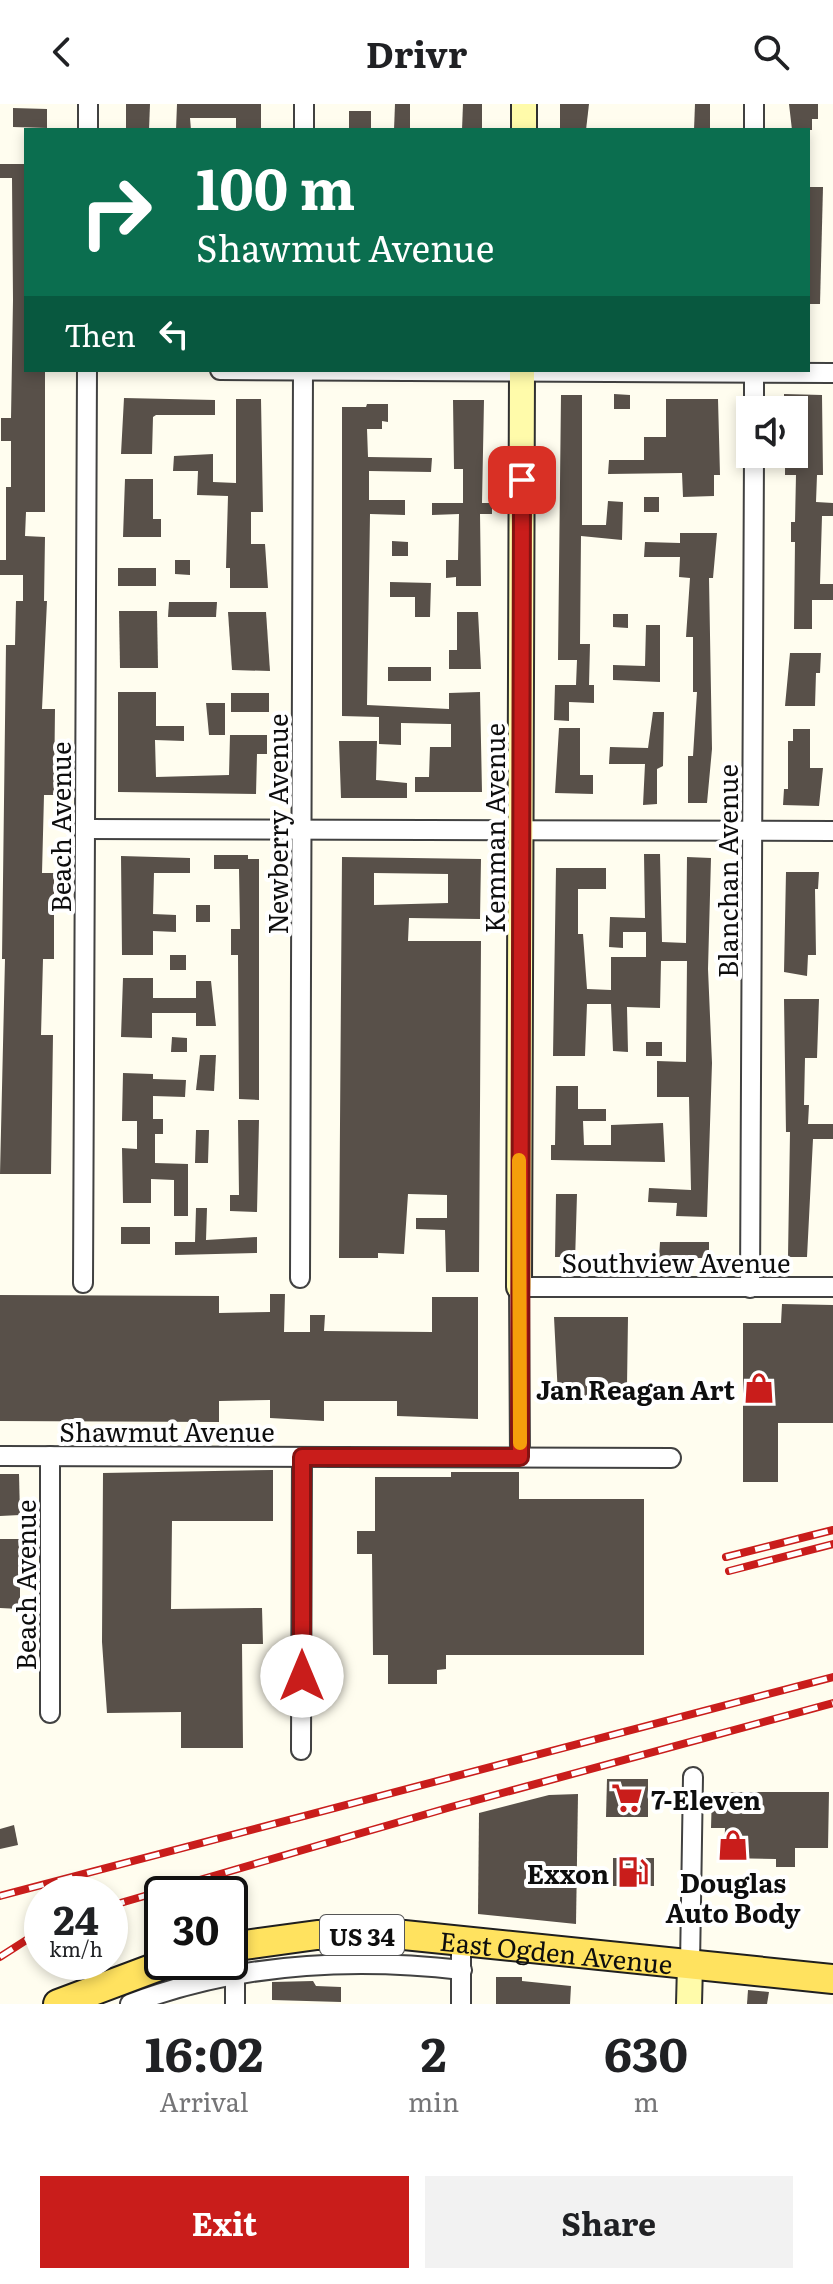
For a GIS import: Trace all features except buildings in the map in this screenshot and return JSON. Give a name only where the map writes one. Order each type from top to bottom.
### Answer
[{"type":"main road","name":"East Ogden Avenue","points":[[248,1956],[317,1935],[452,1939],[690,1965]]},
{"type":"main road","name":"US 34","points":[[690,1965],[833,1979]]},
{"type":"main road","points":[[58,2004],[144,1972]]},
{"type":"street","points":[[88,104],[88,128]]},
{"type":"street","points":[[304,104],[304,128]]},
{"type":"street","points":[[524,104],[524,128]]},
{"type":"street","points":[[754,104],[754,128]]},
{"type":"street","name":"Beach Avenue","points":[[83,1283],[87,372]]},
{"type":"street","name":"Newberry Avenue","points":[[300,1278],[303,372]]},
{"type":"street","name":"Kemman Avenue","points":[[519,1287],[522,372]]},
{"type":"street","points":[[754,396],[754,372],[833,373]]},
{"type":"street","name":"Blanchan Avenue","points":[[750,1288],[754,468]]},
{"type":"street","points":[[86,829],[833,831]]},
{"type":"street","points":[[519,1287],[520,1457]]},
{"type":"street","name":"Southview Avenue","points":[[519,1287],[833,1287]]},
{"type":"street","name":"Shawmut Avenue","points":[[0,1456],[671,1458]]},
{"type":"street","name":"Beach Avenue","points":[[50,1456],[50,1713]]},
{"type":"street","points":[[301,1750],[302,1457]]},
{"type":"street","points":[[689,2004],[693,1777]]},
{"type":"street","points":[[452,1939],[462,1970],[461,2004]]},
{"type":"street","points":[[248,1961],[362,1962],[462,1970]]},
{"type":"street","points":[[130,2004],[187,1980]]},
{"type":"street","points":[[234,1980],[235,2004]]},
{"type":"railway","points":[[726,1557],[833,1530]]},
{"type":"railway","points":[[729,1571],[833,1544]]},
{"type":"railway","points":[[0,1896],[833,1677]]},
{"type":"railway","points":[[128,1901],[451,1807],[833,1703]]},
{"type":"railway","points":[[0,1957],[24,1942]]},
{"type":"slow traffic","points":[[519,1160],[520,1443]]},
{"type":"place","name":"Jan Reagan Art","points":[[759,1388]]},
{"type":"place","name":"7-Eleven","points":[[627,1798]]},
{"type":"place","name":"Douglas Auto Body","points":[[733,1845]]},
{"type":"place","name":"Exxon","points":[[633,1872]]},
{"type":"route","points":[[302,1676],[302,1457],[520,1457],[522,480]]}]
